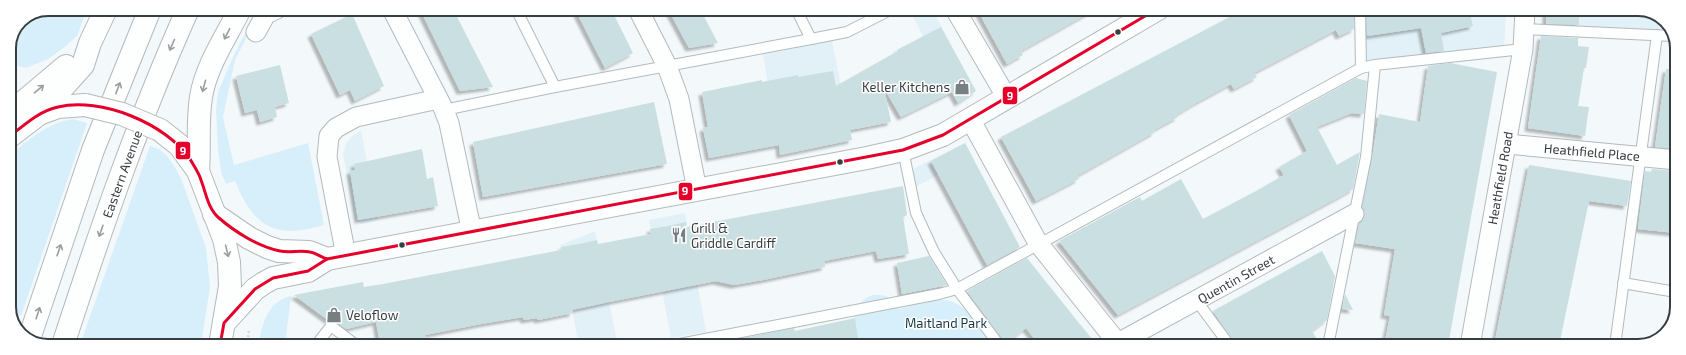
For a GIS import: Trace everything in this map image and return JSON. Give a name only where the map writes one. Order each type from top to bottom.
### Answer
[{"type":"main road","points":[[16,132],[39,114],[83,65],[90,44],[103,16]]},
{"type":"main road","points":[[31,334],[93,150],[147,16]]},
{"type":"main road","name":"Eastern Avenue","points":[[65,339],[121,175],[185,16]]},
{"type":"main road","points":[[198,171],[201,96],[209,72],[237,16]]},
{"type":"main road","points":[[224,322],[255,289],[264,283],[273,278],[308,272],[337,258],[903,150],[943,135],[1148,16]]},
{"type":"main road","points":[[16,108],[48,82],[72,58],[90,44]]},
{"type":"main road","points":[[39,114],[58,107],[85,105],[122,114],[160,130],[179,145],[198,171],[224,239],[229,262],[230,286],[221,339]]},
{"type":"main road","points":[[214,214],[249,238],[267,247],[279,251],[309,252],[337,258]]},
{"type":"street","points":[[256,32],[268,16]]},
{"type":"street","points":[[396,16],[449,123],[472,233]]},
{"type":"street","points":[[642,16],[667,66],[679,99],[697,190]]},
{"type":"street","points":[[959,16],[1007,98]]},
{"type":"street","name":"Heathfield Road","points":[[1471,339],[1524,49],[1525,16]]},
{"type":"street","points":[[337,258],[327,158],[329,136],[336,128],[356,117],[441,105]]},
{"type":"street","points":[[970,119],[1038,243],[1114,339]]},
{"type":"street","name":"Heathfield Place","points":[[1506,144],[1670,159]]},
{"type":"street","name":"Quentin Street","points":[[1129,339],[1196,300],[1354,214]]},
{"type":"lane","points":[[520,16],[555,87]]},
{"type":"lane","points":[[800,16],[811,39]]},
{"type":"lane","points":[[441,105],[555,87],[847,32],[878,16]]},
{"type":"lane","points":[[1360,16],[1361,68]]},
{"type":"lane","points":[[1524,29],[1668,36]]},
{"type":"lane","points":[[1616,339],[1657,35]]},
{"type":"lane","points":[[705,339],[939,294],[957,289],[1038,243],[1361,68],[1524,49]]},
{"type":"lane","points":[[1329,339],[1366,157],[1375,66]]},
{"type":"lane","points":[[903,150],[916,213],[934,252],[957,289],[995,339]]},
{"type":"lane","points":[[1623,283],[1670,291]]},
{"type":"lane","points":[[1196,300],[1225,339]]},
{"type":"lane","points":[[321,339],[331,326],[348,339]]},
{"type":"path","points":[[248,339],[250,325]]},
{"type":"shaded area","points":[[913,16],[936,16],[976,91],[958,103]]},
{"type":"shaded area","points":[[1366,16],[1506,16],[1504,47],[1366,62]]},
{"type":"shaded area","points":[[1546,16],[1638,16],[1654,20],[1666,32],[1546,25]]},
{"type":"shaded area","points":[[832,41],[852,140],[780,155],[763,54]]},
{"type":"shaded area","points":[[361,130],[378,220],[362,224],[355,220],[343,153],[346,144],[353,135]]},
{"type":"shaded area","points":[[965,143],[972,156],[916,187],[913,169]]},
{"type":"shaded area","points":[[685,213],[706,332],[671,338],[649,220]]},
{"type":"shaded area","points":[[595,231],[617,339],[578,339],[560,245]]},
{"type":"green space","points":[[48,16],[84,16],[77,36],[66,46],[48,59],[26,68],[16,66],[18,36],[25,25],[36,18]]},
{"type":"green space","points":[[254,16],[257,16],[235,60],[223,117],[234,165],[308,143],[324,225],[292,231],[279,230],[268,226],[258,219],[250,209],[242,197],[235,181],[226,184],[221,172],[218,150],[216,110],[218,92],[234,55]]},
{"type":"green space","points":[[73,119],[87,123],[21,316],[17,313],[16,309],[16,150],[31,138],[47,128]]},
{"type":"green space","points":[[150,146],[159,149],[167,156],[175,167],[182,181],[206,248],[210,287],[202,339],[82,339]]},
{"type":"green space","name":"Maitland Park","points":[[873,295],[890,298],[898,304],[898,309],[924,302],[940,300],[949,301],[965,309],[978,323],[989,339],[856,339],[854,323],[855,316],[860,303]]},
{"type":"green space","points":[[291,296],[286,339],[260,339],[267,314],[276,303]]},
{"type":"building","points":[[348,16],[353,16],[384,86],[355,101],[350,90],[340,95],[311,34]]},
{"type":"building","points":[[423,16],[457,16],[493,87],[460,91]]},
{"type":"building","points":[[579,16],[614,16],[633,53],[605,68]]},
{"type":"building","points":[[672,16],[704,16],[718,43],[689,48]]},
{"type":"building","points":[[981,16],[1084,16],[1021,51],[1023,55],[1007,64]]},
{"type":"building","points":[[1231,16],[1354,16],[1354,29],[1339,36],[1336,30],[1254,73],[1257,77],[1234,89],[1231,84],[1176,115],[1178,117],[1154,130],[1155,132],[1077,176],[1079,179],[1036,201],[1001,137]]},
{"type":"building","points":[[1366,16],[1470,16],[1473,26],[1441,33],[1444,51],[1426,53],[1421,28],[1367,36]]},
{"type":"building","points":[[1546,16],[1579,16],[1579,25],[1546,24]]},
{"type":"building","points":[[941,27],[976,91],[958,103],[952,92],[901,117],[884,88],[891,122],[850,130],[852,140],[780,155],[779,145],[709,158],[703,128],[708,127],[702,92],[762,80],[762,82],[798,75],[798,77],[833,71],[836,86],[898,51],[897,50]]},
{"type":"building","points":[[1541,36],[1578,38],[1578,46],[1589,47],[1578,106],[1589,107],[1585,136],[1528,128]]},
{"type":"building","points":[[1450,63],[1497,72],[1449,339],[1385,339],[1390,316],[1384,315],[1395,249],[1355,243],[1359,224],[1365,215],[1362,207],[1379,114],[1420,122],[1428,66]]},
{"type":"building","points":[[280,65],[289,103],[275,107],[277,117],[260,122],[257,110],[245,113],[236,76]]},
{"type":"building","points":[[1666,69],[1670,69],[1670,148],[1655,147]]},
{"type":"building","points":[[1356,78],[1367,81],[1364,114],[1352,113],[1317,127],[1337,165],[1360,152],[1353,189],[1341,196],[1118,315],[1059,241],[1140,197],[1142,201],[1181,179],[1203,219],[1258,190],[1284,175],[1279,167],[1307,151],[1289,115]]},
{"type":"building","points":[[654,102],[667,164],[483,197],[473,142]]},
{"type":"building","points":[[965,143],[1020,247],[987,265],[931,161]]},
{"type":"building","points":[[422,149],[427,179],[433,177],[438,206],[358,220],[350,171],[355,170],[354,164]]},
{"type":"building","points":[[1529,165],[1631,181],[1627,206],[1589,201],[1560,339],[1495,339]]},
{"type":"building","points":[[1652,169],[1670,170],[1670,232],[1638,229],[1645,171],[1651,172]]},
{"type":"building","points":[[903,186],[907,215],[903,217],[909,254],[878,259],[876,251],[824,261],[825,267],[763,280],[734,285],[716,281],[572,310],[573,313],[538,320],[537,318],[524,320],[523,317],[425,335],[426,339],[379,339],[376,322],[346,329],[335,321],[328,320],[294,295],[363,282],[364,287],[383,284],[561,250],[561,247],[597,240],[598,244],[651,234],[650,229],[686,222],[687,227]]},
{"type":"building","points":[[1322,251],[1335,276],[1327,320],[1312,331],[1317,339],[1231,339],[1213,311]]},
{"type":"building","points":[[929,256],[947,285],[902,294],[897,263]]},
{"type":"building","points":[[1027,258],[1092,339],[1035,339],[1026,328],[1012,339],[1002,339],[967,291]]},
{"type":"building","points":[[1345,294],[1353,310],[1342,309]]},
{"type":"building","points":[[855,318],[858,338],[738,339],[794,328],[795,331]]},
{"type":"transit line","name":"9","points":[[221,339],[224,323],[255,289],[273,278],[308,271],[327,259],[903,150],[943,135],[1145,16]]},
{"type":"transit line","name":"9","points":[[16,131],[38,115],[58,107],[75,105],[93,106],[131,116],[149,124],[165,134],[179,146],[190,159],[198,172],[212,210],[219,218],[232,228],[248,238],[272,249],[284,252],[310,252],[327,259]]},
{"type":"place","name":"Keller Kitchens","points":[[962,87]]},
{"type":"place","name":"Grill & Griddle Cardiff","points":[[679,235]]},
{"type":"place","name":"Veloflow","points":[[334,315]]}]
